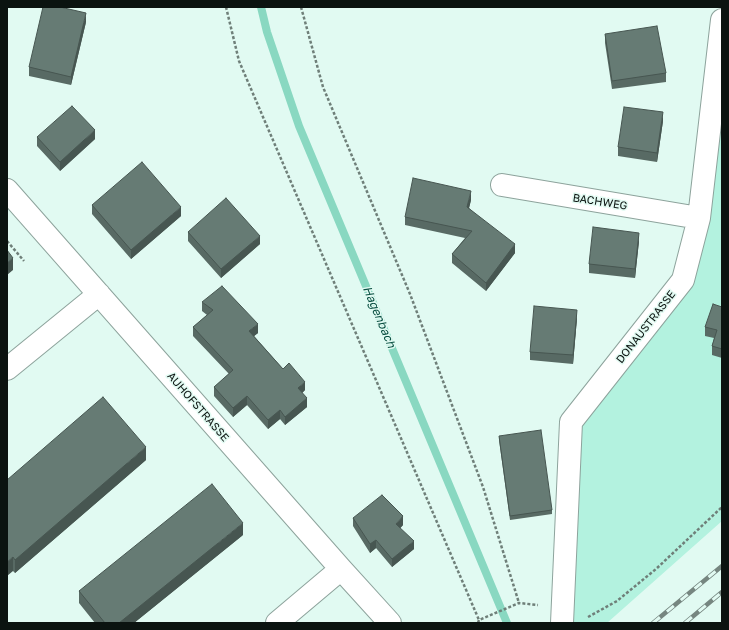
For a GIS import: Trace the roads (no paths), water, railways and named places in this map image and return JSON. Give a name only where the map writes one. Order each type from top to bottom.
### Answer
[{"type":"street","name":"DONAUSTRASSE","points":[[562,615],[571,422],[683,280],[698,218],[722,20]]},
{"type":"street","name":"BACHWEG","points":[[502,185],[698,218]]},
{"type":"street","name":"AUHOFSTRASSE","points":[[7,190],[390,623]]},
{"type":"street","points":[[7,369],[99,294]]},
{"type":"street","points":[[277,623],[341,569]]},
{"type":"waterway","name":"Hagenbach","points":[[261,7],[267,32],[299,126],[507,623]]},
{"type":"railway","points":[[653,623],[722,566]]},
{"type":"railway","points":[[685,623],[722,592]]}]
